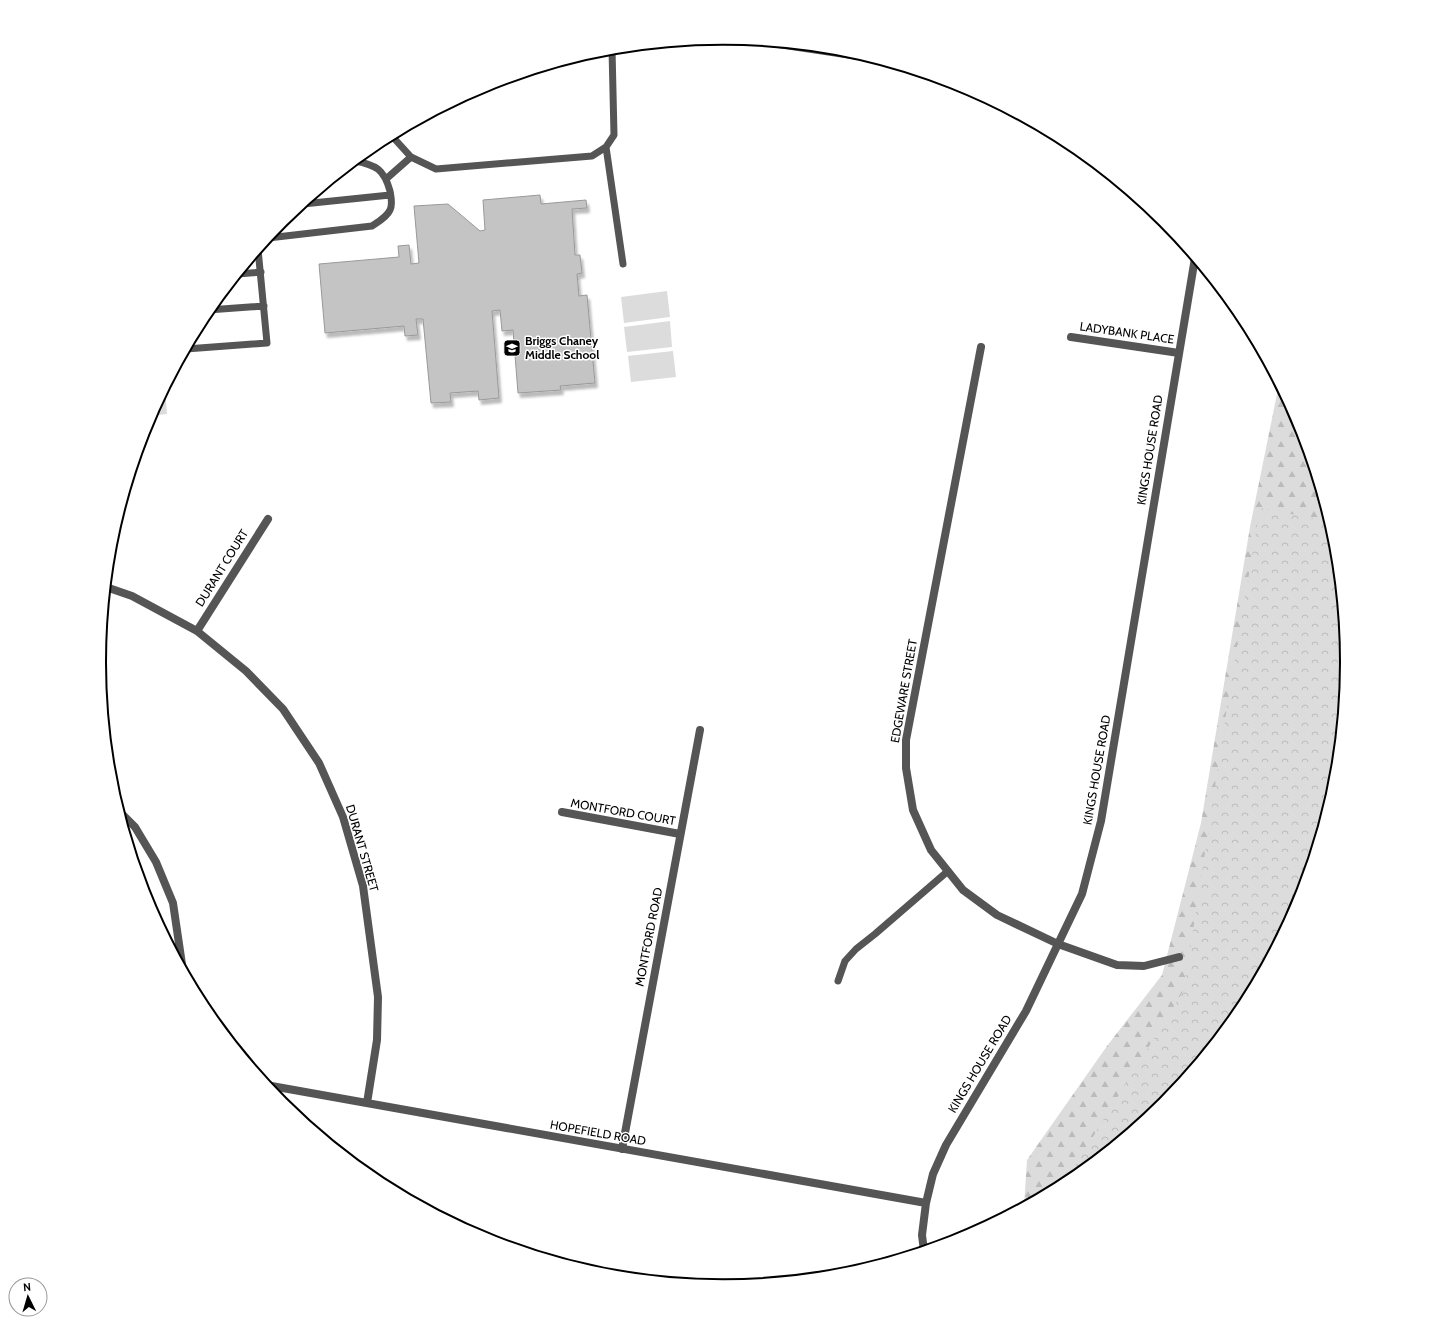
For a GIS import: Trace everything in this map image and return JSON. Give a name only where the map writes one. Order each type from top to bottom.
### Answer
[{"type":"street","name":"KINGS HOUSE ROAD","points":[[923,1246],[922,1235],[926,1203],[933,1174],[946,1145],[1026,1011],[1082,894],[1101,822],[1194,264]]},
{"type":"street","name":"LADYBANK PLACE","points":[[1072,337],[1179,352]]},
{"type":"street","name":"EDGEWARE STREET","points":[[981,347],[906,740],[906,768],[913,810],[931,850],[963,890],[997,915],[1058,944],[1117,966],[1144,966],[1179,957]]},
{"type":"street","name":"DURANT COURT","points":[[197,631],[268,518]]},
{"type":"street","name":"DURANT STREET","points":[[110,589],[132,596],[197,631],[246,671],[284,709],[319,763],[343,817],[363,886],[378,997],[377,1040],[367,1103]]},
{"type":"street","name":"MONTFORD ROAD","points":[[622,1149],[700,730]]},
{"type":"street","name":"MONTFORD COURT","points":[[562,812],[680,834]]},
{"type":"street","points":[[126,818],[135,827],[156,862],[173,903],[181,958]]},
{"type":"street","name":"HOPEFIELD ROAD","points":[[274,1086],[926,1203]]},
{"type":"lane","points":[[395,140],[411,157],[436,169],[592,156],[606,147],[614,134],[612,55]]},
{"type":"lane","points":[[606,147],[623,264]]},
{"type":"lane","points":[[386,179],[411,157]]},
{"type":"lane","points":[[276,237],[372,226],[383,219],[391,210],[390,195],[386,179],[375,167],[361,163]]},
{"type":"lane","points":[[310,203],[390,195]]},
{"type":"lane","points":[[191,349],[267,343],[259,255]]},
{"type":"lane","points":[[244,273],[261,272]]},
{"type":"lane","points":[[217,309],[264,306]]},
{"type":"lane","points":[[838,981],[845,961],[856,949],[948,871]]},
{"type":"green space","points":[[667,291],[670,317],[624,323],[621,297]]},
{"type":"green space","points":[[670,321],[672,347],[627,352],[624,327]]},
{"type":"green space","points":[[673,351],[676,377],[631,382],[628,356]]},
{"type":"green space","points":[[1278,391],[1308,464],[1319,503],[1329,542],[1339,622],[1339,704],[1308,861],[1277,936],[1258,971],[1236,1006],[1187,1070],[1160,1099],[1130,1127],[1099,1152],[1066,1176],[1024,1201],[1027,1160],[1107,1046],[1162,975],[1201,823],[1250,527]]},
{"type":"green space","points":[[166,397],[167,414],[158,415]]},
{"type":"green space","points":[[1260,508],[1323,520],[1329,542],[1339,622],[1339,703],[1329,783],[1308,861],[1277,936],[1258,971],[1236,1006],[1213,1038],[1187,1070],[1160,1099],[1130,1127],[1071,1173],[1184,990],[1230,688]]},
{"type":"building","points":[[540,195],[541,204],[586,200],[587,208],[572,209],[575,255],[580,255],[582,273],[577,274],[579,296],[587,295],[595,383],[560,386],[561,390],[518,393],[513,330],[502,331],[500,310],[492,311],[499,398],[479,400],[478,391],[450,393],[451,402],[431,403],[423,319],[416,319],[418,335],[405,336],[404,326],[325,333],[319,264],[399,257],[398,246],[409,245],[411,264],[419,263],[414,206],[448,204],[480,231],[485,230],[483,200]]},
{"type":"place","name":"Briggs Chaney Middle School","points":[[512,348]]}]
